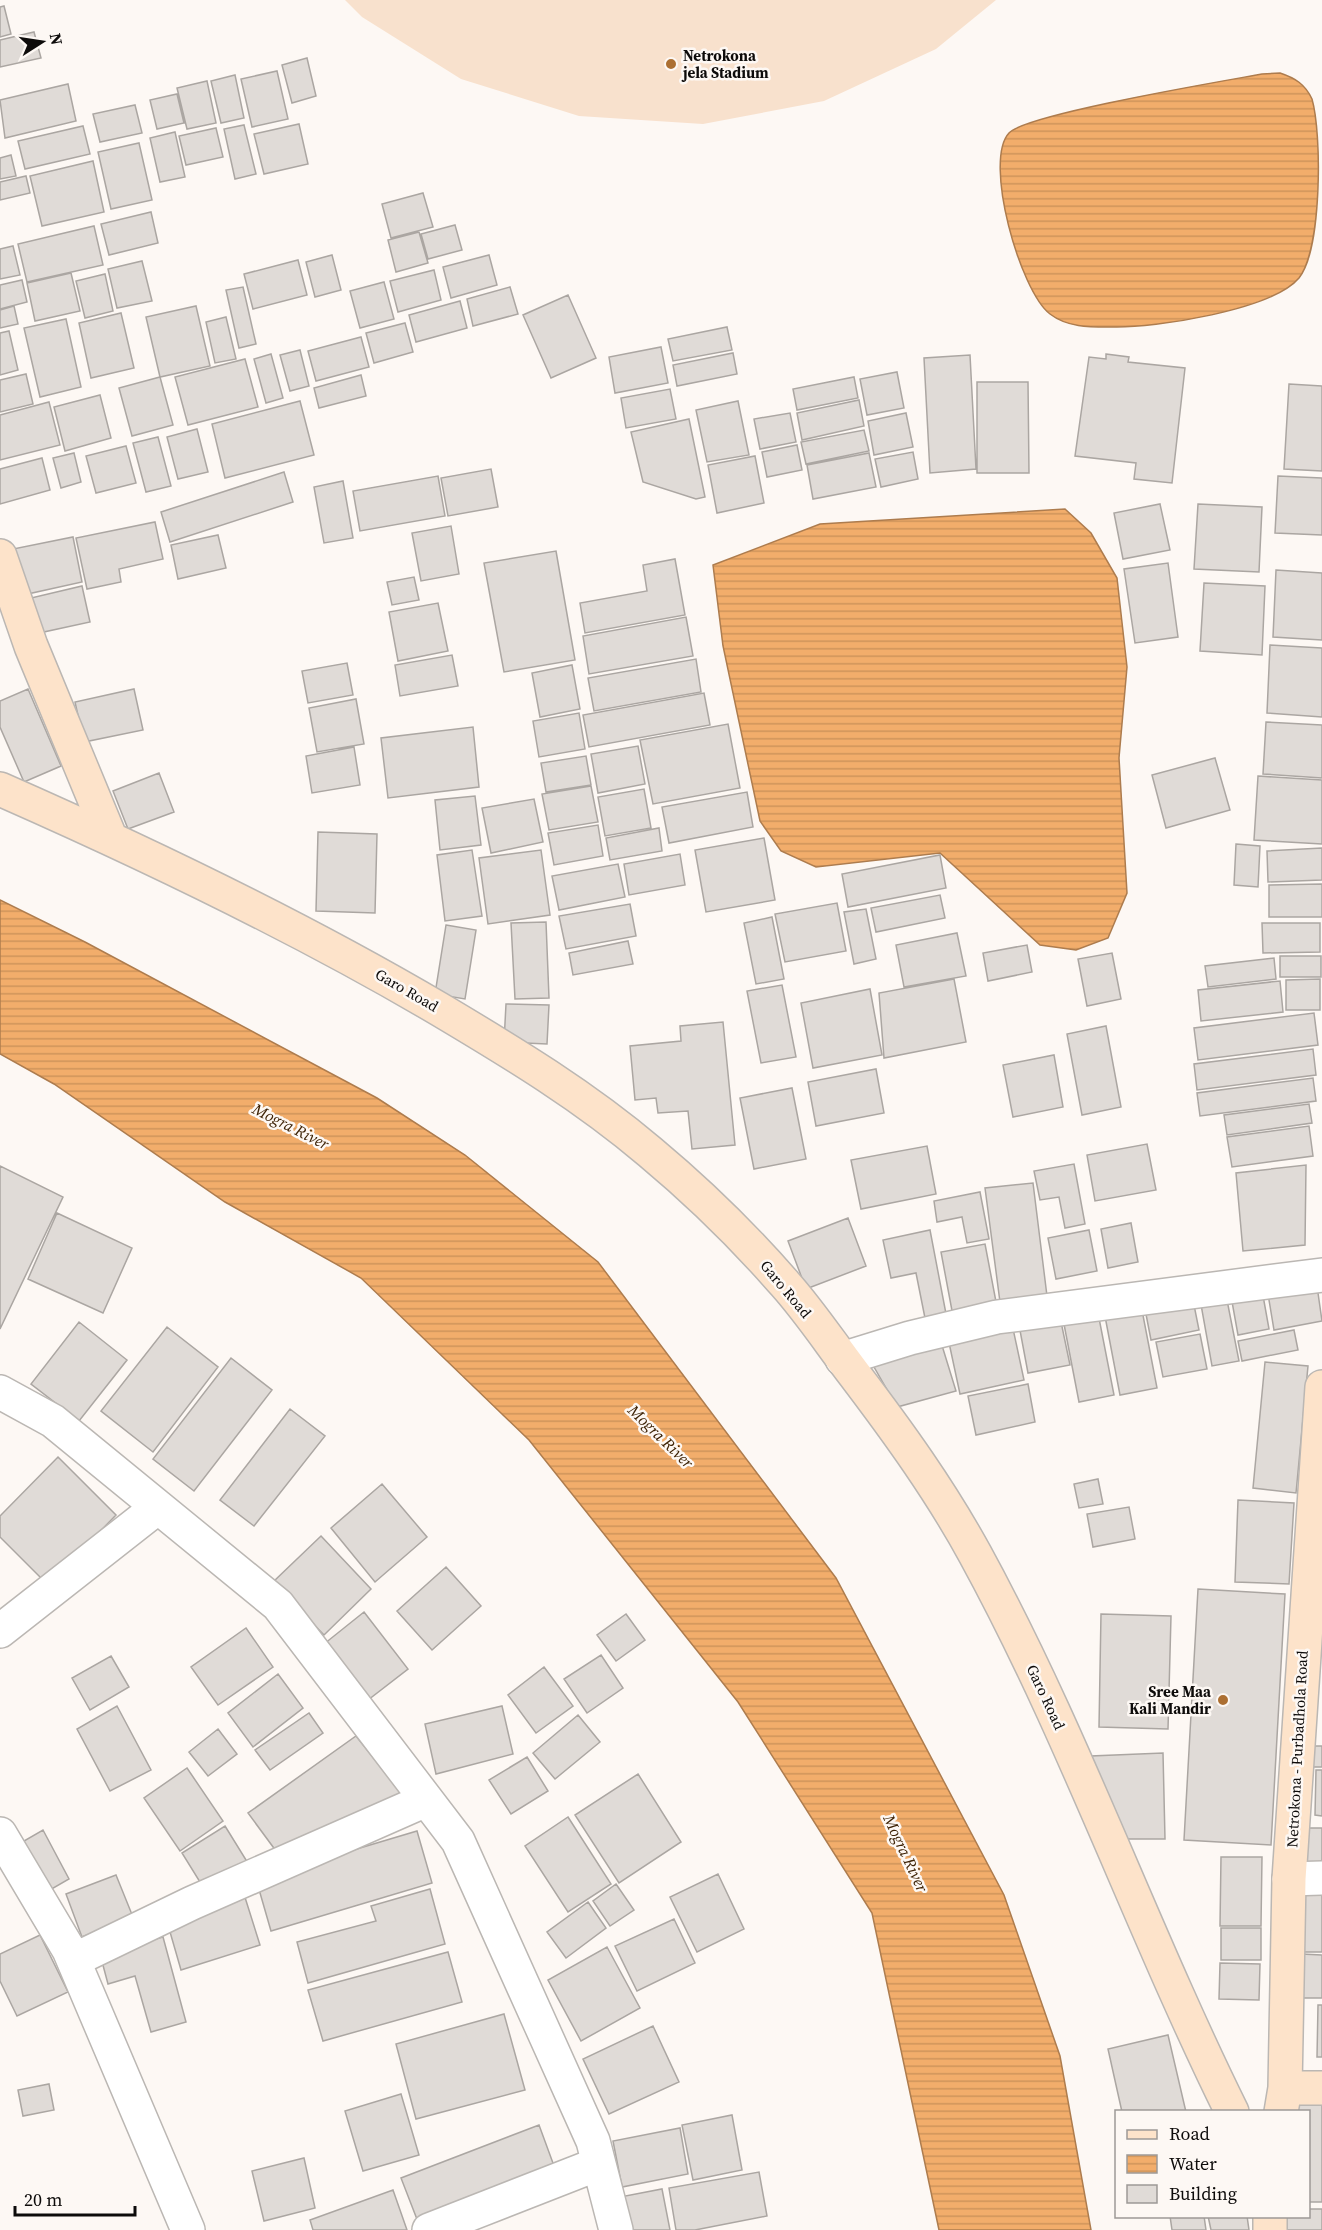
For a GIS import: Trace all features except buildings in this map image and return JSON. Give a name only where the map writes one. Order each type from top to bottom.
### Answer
[{"type":"street","points":[[0,556],[31,646],[110,837]]},
{"type":"street","name":"Garo Road","points":[[0,789],[110,837],[342,952],[530,1063],[570,1089],[651,1152],[723,1219],[787,1286],[919,1459],[975,1553],[1044,1689],[1119,1865],[1231,2110]]},
{"type":"street","points":[[843,1359],[910,1338],[997,1317],[1322,1275]]},
{"type":"street","name":"Netrokona - Purbadhola Road","points":[[1283,2100],[1289,1879],[1311,1672],[1322,1387]]},
{"type":"street","points":[[0,1392],[52,1420],[278,1605],[458,1841],[593,2141],[616,2230]]},
{"type":"street","points":[[0,1631],[158,1507]]},
{"type":"street","points":[[74,1960],[192,1903],[426,1800]]},
{"type":"street","points":[[0,1834],[74,1960],[188,2230]]},
{"type":"street","points":[[1289,1879],[1322,1878]]},
{"type":"street","points":[[1283,2100],[1322,2088]]},
{"type":"street","points":[[429,2230],[598,2164]]},
{"type":"shaded area","name":"Netrokona jela Stadium","points":[[345,0],[996,0],[936,49],[824,101],[703,124],[579,116],[461,79],[362,17]]},
{"type":"water","points":[[1280,73],[1299,82],[1306,89],[1312,99],[1315,116],[1318,163],[1316,218],[1307,263],[1299,278],[1285,289],[1239,308],[1156,324],[1089,327],[1064,322],[1050,314],[1039,301],[1027,280],[1008,225],[1000,170],[1002,148],[1009,133],[1023,125],[1087,108],[1262,74]]},
{"type":"water","points":[[1065,509],[1091,533],[1117,578],[1127,667],[1119,758],[1127,893],[1108,938],[1076,950],[1040,945],[940,853],[816,867],[781,851],[760,821],[723,646],[713,565],[820,524]]},
{"type":"water","name":"Mogra River","points":[[0,900],[85,942],[377,1098],[465,1155],[598,1262],[836,1578],[1004,1895],[1060,2056],[1091,2230],[939,2230],[872,1913],[738,1702],[529,1440],[361,1278],[225,1202],[54,1084],[0,1054]]},
{"type":"place","name":"Netrokona jela Stadium","points":[[671,64]]},
{"type":"place","name":"Sree Maa Kali Mandir","points":[[1223,1700]]}]
